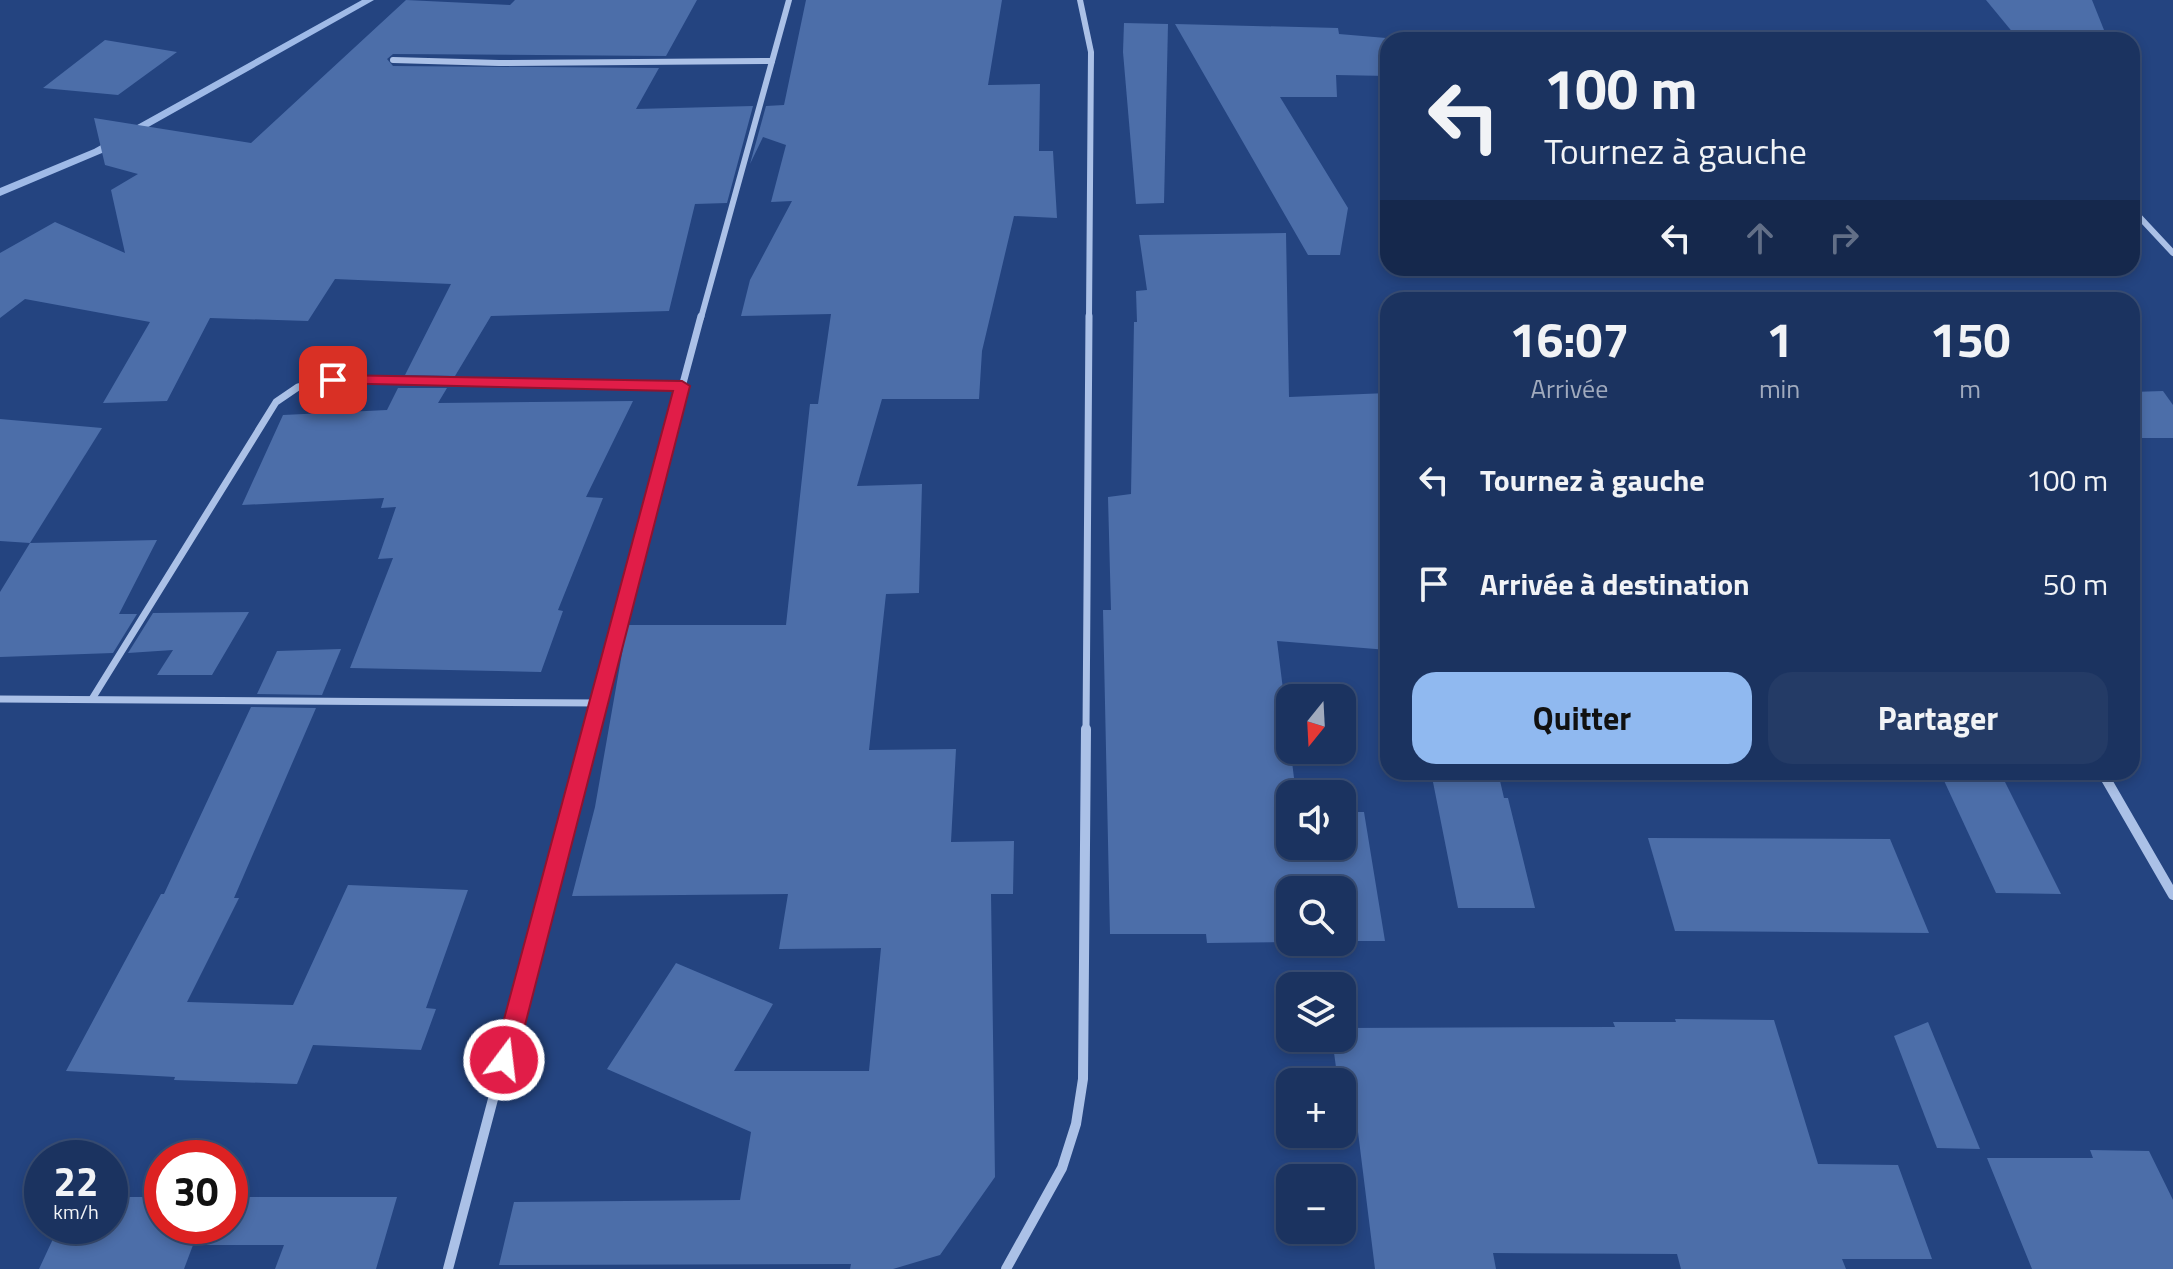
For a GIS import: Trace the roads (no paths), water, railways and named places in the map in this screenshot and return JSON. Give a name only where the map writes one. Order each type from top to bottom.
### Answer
[{"type":"street","points":[[448,1269],[682,386],[789,0]]},
{"type":"street","points":[[1006,1269],[1062,1168],[1076,1124],[1083,1079],[1091,52],[1080,0]]},
{"type":"street","points":[[393,60],[499,63],[772,61]]},
{"type":"street","points":[[2140,218],[2173,253]]},
{"type":"street","points":[[92,699],[276,402],[298,387],[333,380],[682,386]]},
{"type":"street","points":[[0,699],[600,703]]},
{"type":"street","points":[[2107,780],[2173,895]]},
{"type":"waterway","points":[[0,192],[98,151],[369,0]]}]
